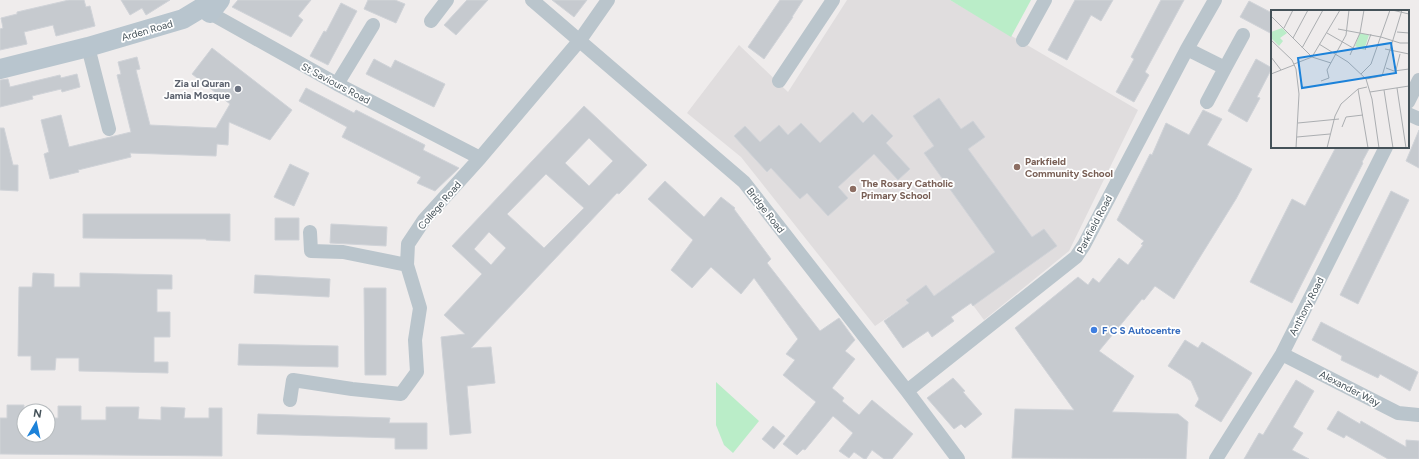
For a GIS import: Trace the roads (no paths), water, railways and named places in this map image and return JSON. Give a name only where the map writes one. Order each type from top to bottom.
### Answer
[{"type":"main road","name":"Arden Road","points":[[0,69],[88,47],[183,19],[207,5]]},
{"type":"street","points":[[431,21],[447,0]]},
{"type":"street","name":"Bridge Road","points":[[532,0],[744,182],[907,391],[958,459]]},
{"type":"street","name":"College Road","points":[[290,400],[293,380],[352,390],[401,394],[417,372],[415,340],[420,308],[407,265],[408,244],[424,220],[480,158],[580,40],[608,0]]},
{"type":"street","points":[[780,81],[833,0]]},
{"type":"street","points":[[1023,40],[1045,0]]},
{"type":"street","name":"Parkfield Road","points":[[907,391],[1076,257],[1084,245],[1187,49],[1215,0]]},
{"type":"street","name":"St Saviours Road","points":[[207,5],[336,84],[480,158]]},
{"type":"street","points":[[336,84],[373,24]]},
{"type":"street","points":[[1207,102],[1243,35]]},
{"type":"street","points":[[88,47],[109,129]]},
{"type":"street","points":[[1187,49],[1225,68]]},
{"type":"street","points":[[1409,100],[1419,80]]},
{"type":"street","points":[[1409,114],[1419,119]]},
{"type":"street","name":"Anthony Road","points":[[1216,459],[1282,354],[1385,148]]},
{"type":"street","points":[[310,232],[311,251],[343,252],[407,265]]},
{"type":"street","name":"Alexander Way","points":[[1282,354],[1398,413],[1419,415]]},
{"type":"place","name":"Zia ul Quran Jamia Mosque","points":[[238,89]]},
{"type":"place","name":"Parkfield Community School","points":[[1017,167]]},
{"type":"place","name":"The Rosary Catholic Primary School","points":[[853,189]]},
{"type":"place","name":"F C S Autocentre","points":[[1094,330]]}]
